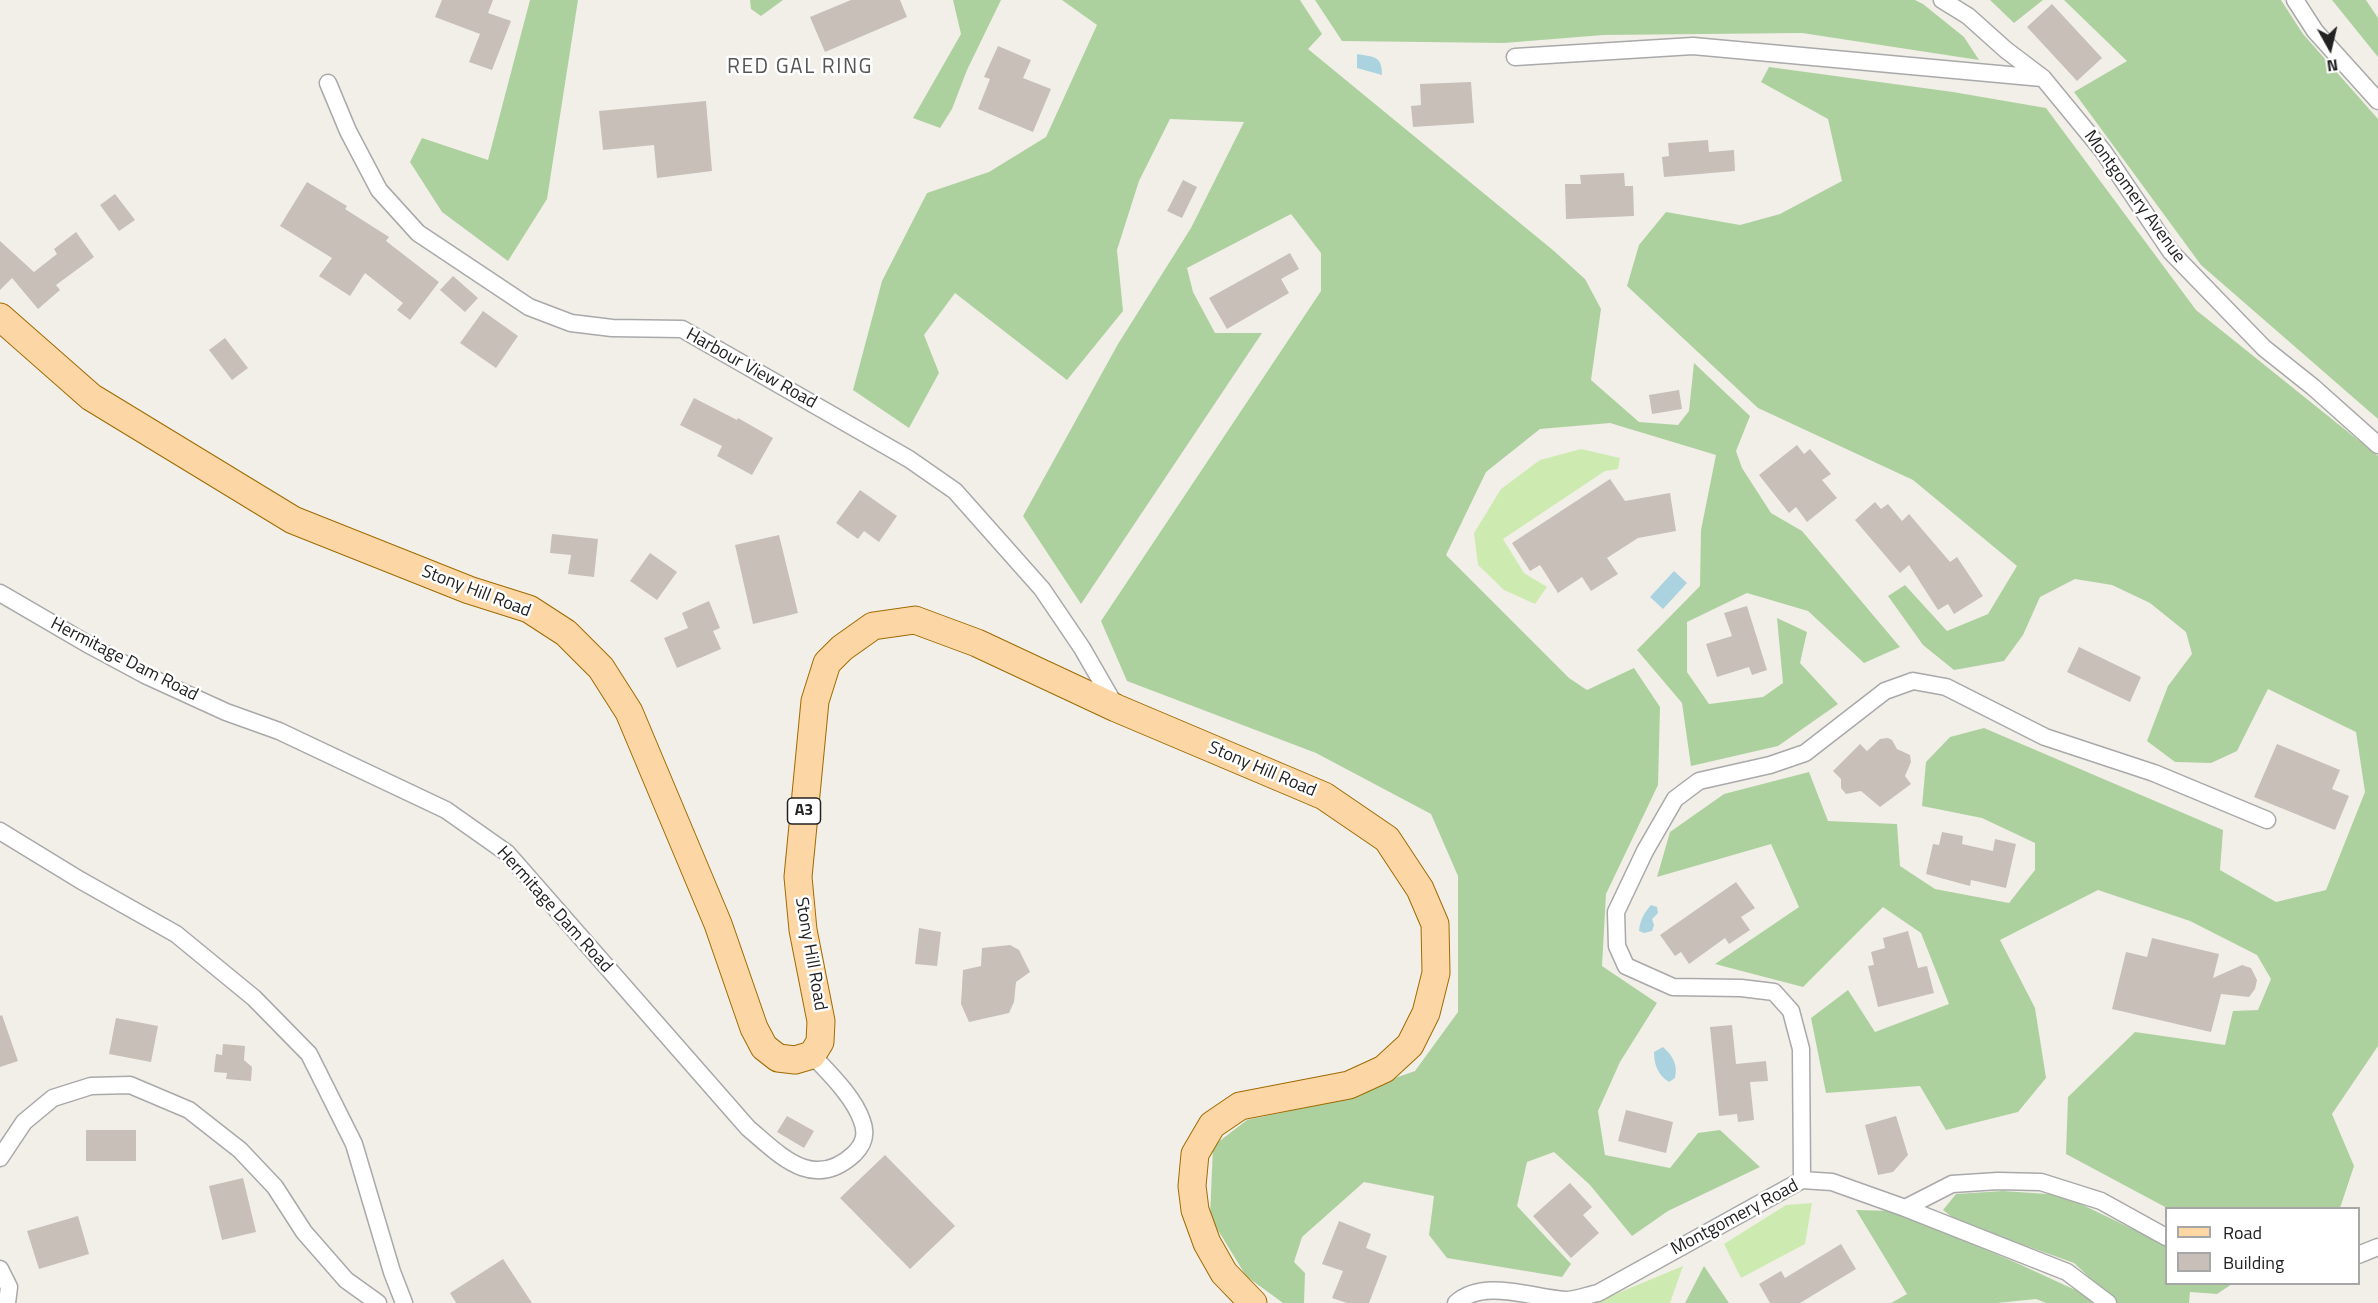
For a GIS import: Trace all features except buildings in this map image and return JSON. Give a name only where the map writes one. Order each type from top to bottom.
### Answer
[{"type":"main road","name":"Stony Hill Road","points":[[0,317],[91,397],[293,520],[469,590],[529,609],[566,633],[601,668],[629,712],[718,924],[754,1028],[764,1047],[778,1058],[795,1060],[812,1055],[820,1042],[821,1021],[803,930],[798,877],[815,701],[827,663],[842,648],[873,626],[915,620],[977,643],[1116,708],[1324,796],[1387,839],[1420,889],[1435,924],[1436,973],[1426,1013],[1410,1045],[1384,1069],[1349,1085],[1240,1106],[1212,1125],[1195,1154],[1193,1194],[1195,1210],[1207,1243],[1224,1273],[1253,1303]]},
{"type":"street","name":"Montgomery Avenue","points":[[1942,0],[1968,15],[2006,50],[2043,78],[2103,151],[2171,252],[2264,348],[2313,387],[2378,445]]},
{"type":"street","points":[[2295,0],[2315,31],[2378,101]]},
{"type":"street","points":[[1515,57],[1693,46],[2043,78]]},
{"type":"street","name":"Harbour View Road","points":[[328,83],[348,131],[379,190],[418,233],[529,307],[571,323],[612,328],[682,329],[909,459],[955,491],[1042,589],[1116,708]]},
{"type":"street","name":"Hermitage Dam Road","points":[[0,593],[145,675],[226,712],[279,731],[446,810],[507,853],[748,1128],[787,1162],[800,1168],[822,1171],[844,1163],[860,1147],[865,1136],[862,1120],[838,1083],[812,1055]]},
{"type":"street","points":[[1802,1180],[1801,1049],[1791,1011],[1774,992],[1741,988],[1674,987],[1626,966],[1617,946],[1616,912],[1645,851],[1675,799],[1699,781],[1770,765],[1805,753],[1885,691],[1913,681],[1946,687],[2045,737],[2154,773],[2266,820]]},
{"type":"street","points":[[0,831],[80,880],[176,934],[254,998],[309,1054],[354,1144],[392,1272],[404,1303]]},
{"type":"street","points":[[0,1158],[24,1122],[53,1098],[92,1086],[130,1085],[189,1110],[240,1150],[275,1187],[304,1232],[346,1280],[378,1303]]},
{"type":"street","name":"Montgomery Road","points":[[1456,1303],[1463,1297],[1491,1290],[1568,1300],[1598,1293],[1802,1180],[1832,1182],[1905,1208],[2067,1272],[2108,1303]]},
{"type":"street","points":[[1905,1208],[1952,1184],[1998,1181],[2041,1182],[2101,1201],[2165,1236]]},
{"type":"street","points":[[2360,1254],[2378,1247]]},
{"type":"street","points":[[0,1269],[9,1287],[7,1303]]},
{"type":"green space","points":[[530,0],[578,0],[547,199],[508,261],[442,212],[410,162],[422,138],[488,160]]},
{"type":"green space","points":[[750,0],[783,0],[761,16],[751,9]]},
{"type":"green space","points":[[953,0],[1001,0],[967,70],[952,109],[940,128],[913,118],[961,34]]},
{"type":"green space","points":[[1062,0],[1300,0],[1322,34],[1308,49],[1585,279],[1601,309],[1591,380],[1639,422],[1678,425],[1689,411],[1694,363],[1750,416],[1736,451],[1742,468],[1771,513],[1802,531],[1900,647],[1864,663],[1808,611],[1747,593],[1687,622],[1687,672],[1709,704],[1763,697],[1783,683],[1777,618],[1807,632],[1800,663],[1838,704],[1778,746],[1691,766],[1682,703],[1637,650],[1700,586],[1701,530],[1716,455],[1610,423],[1540,429],[1486,472],[1446,555],[1569,678],[1587,690],[1634,668],[1660,707],[1658,785],[1606,894],[1602,966],[1657,1003],[1620,1062],[1598,1111],[1605,1155],[1670,1168],[1698,1133],[1720,1130],[1760,1167],[1668,1211],[1632,1236],[1590,1185],[1554,1152],[1527,1162],[1517,1206],[1571,1264],[1562,1277],[1447,1258],[1429,1235],[1434,1196],[1364,1182],[1302,1237],[1294,1262],[1305,1273],[1304,1303],[1283,1303],[1246,1276],[1210,1217],[1213,1146],[1247,1120],[1318,1105],[1415,1071],[1458,1012],[1458,876],[1431,814],[1316,753],[1127,681],[1101,621],[1321,291],[1321,253],[1291,214],[1187,268],[1193,292],[1215,333],[1262,333],[1081,604],[1023,516],[1118,344],[1191,228],[1244,122],[1170,119],[1139,181],[1117,250],[1123,311],[1067,380],[955,293],[924,335],[939,373],[909,428],[853,390],[882,281],[927,193],[989,172],[1046,137],[1097,25]]},
{"type":"green space","points":[[1315,0],[1915,0],[1964,37],[1979,60],[1802,33],[1603,35],[1504,43],[1342,41]]},
{"type":"green space","points":[[1990,0],[2043,0],[2014,23]]},
{"type":"green space","points":[[2064,0],[2281,0],[2303,34],[2378,119],[2378,419],[2201,265],[2074,92],[2127,61]]},
{"type":"green space","points":[[2332,0],[2366,0],[2378,18],[2378,57]]},
{"type":"green space","points":[[1769,67],[1953,92],[2046,108],[2196,310],[2378,456],[2378,1046],[2332,1114],[2354,1166],[2340,1207],[2165,1207],[2066,1154],[2068,1097],[2135,1032],[2225,1045],[2233,1011],[2258,1010],[2271,979],[2257,955],[2190,921],[2098,890],[2000,940],[2035,1008],[2046,1078],[2018,1112],[1946,1130],[1920,1086],[1826,1093],[1811,1018],[1848,990],[1875,1032],[1949,1004],[1921,933],[1883,907],[1803,987],[1715,964],[1799,907],[1771,844],[1657,877],[1670,832],[1724,794],[1809,772],[1828,821],[1897,824],[1900,866],[1935,889],[2009,903],[2035,870],[2035,843],[1982,818],[1922,806],[1926,762],[1950,737],[1984,728],[2223,830],[2220,870],[2276,902],[2326,890],[2365,792],[2356,732],[2268,689],[2237,751],[2211,763],[2175,762],[2147,741],[2168,686],[2192,654],[2186,632],[2150,603],[2112,585],[2075,579],[2040,597],[2023,635],[2004,661],[1954,670],[1923,645],[1888,596],[1905,585],[1947,631],[1988,614],[2017,566],[1913,480],[1758,408],[1627,286],[1639,245],[1666,212],[1740,225],[1780,214],[1842,181],[1828,119],[1761,82]]},
{"type":"green space","points":[[1581,449],[1620,458],[1618,469],[1605,471],[1503,539],[1524,573],[1547,587],[1535,604],[1504,590],[1478,565],[1474,533],[1501,489],[1540,460]]},
{"type":"green space","points":[[2003,1191],[2062,1195],[2165,1245],[2165,1285],[2230,1285],[2217,1294],[2190,1292],[2189,1303],[2117,1303],[2074,1263],[1957,1221],[1943,1210],[1956,1194]]},
{"type":"green space","points":[[1812,1203],[1805,1244],[1741,1278],[1724,1244],[1786,1205]]},
{"type":"green space","points":[[1856,1210],[1895,1211],[2084,1294],[2092,1303],[2046,1303],[2036,1299],[1997,1303],[1891,1303],[1907,1294]]},
{"type":"green space","points":[[1683,1266],[1670,1303],[1594,1303]]},
{"type":"green space","points":[[1704,1266],[1729,1303],[1685,1303]]},
{"type":"water","points":[[1357,54],[1376,58],[1381,64],[1382,75],[1357,68]]},
{"type":"water","points":[[1674,571],[1687,583],[1663,609],[1650,597]]},
{"type":"water","points":[[1651,905],[1657,907],[1658,913],[1652,919],[1654,925],[1652,931],[1644,933],[1639,931],[1640,923]]},
{"type":"water","points":[[1663,1047],[1672,1057],[1675,1065],[1675,1078],[1669,1082],[1659,1073],[1655,1061],[1654,1052]]},
{"type":"district","name":"RED GAL RING","points":[[800,68]]}]
